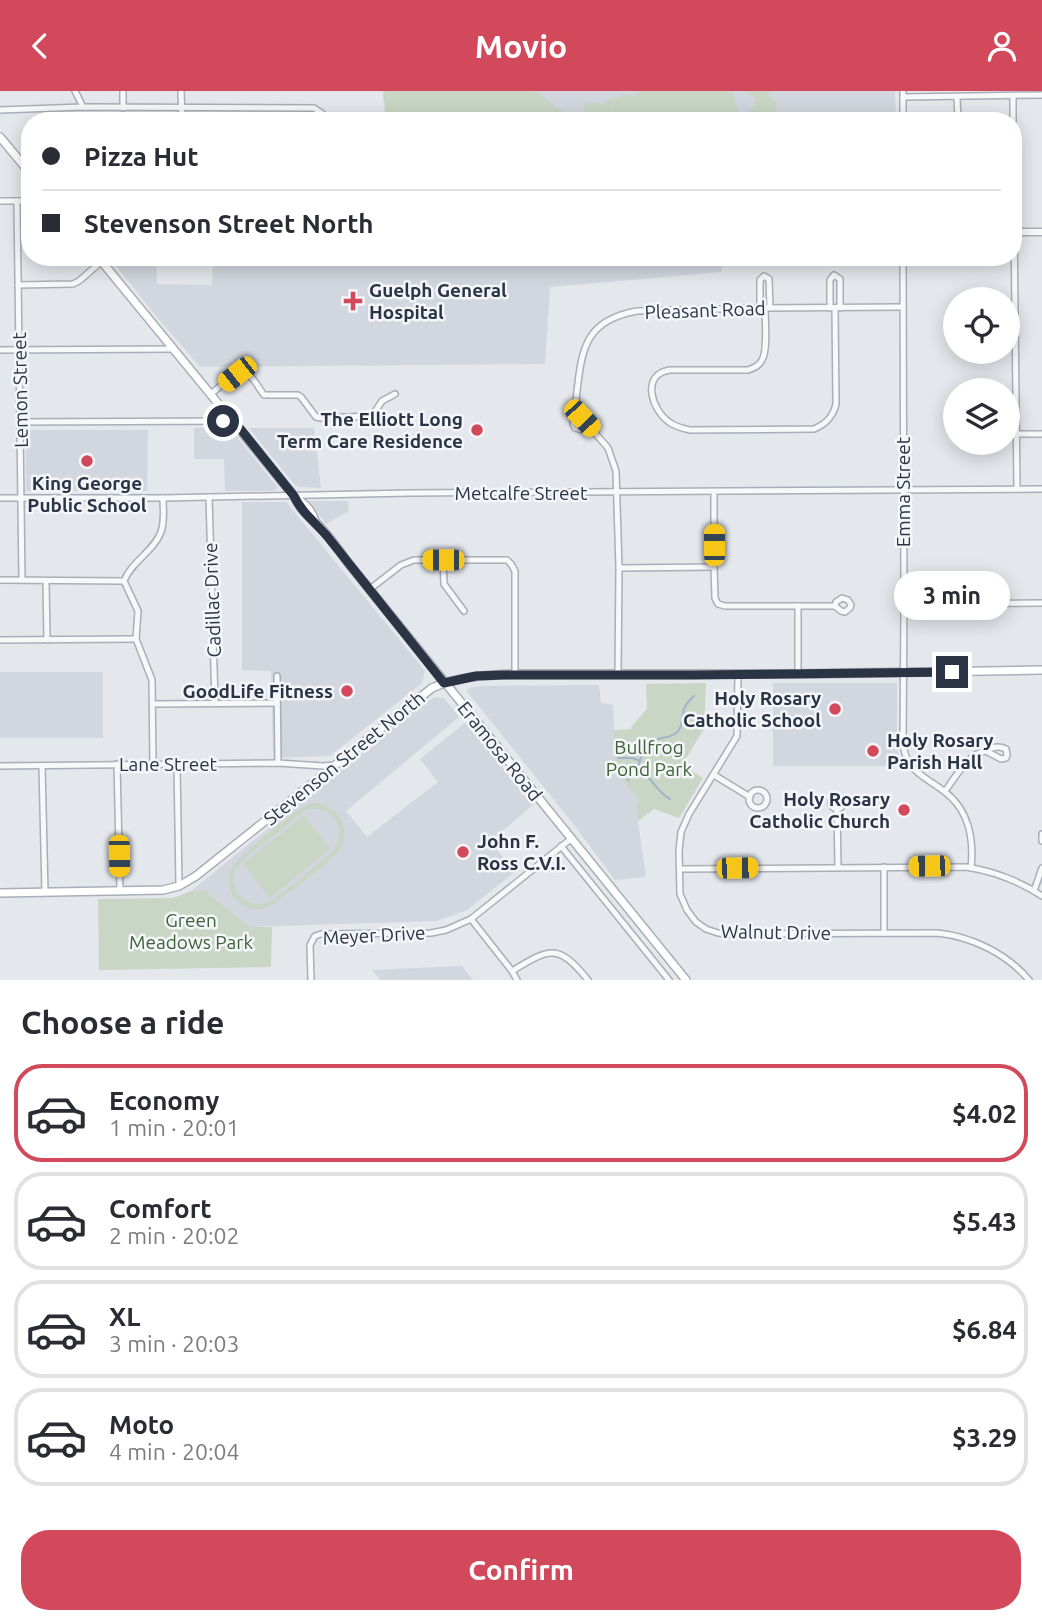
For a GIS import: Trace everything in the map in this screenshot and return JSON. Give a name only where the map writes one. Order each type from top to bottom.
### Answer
[{"type":"main road","points":[[0,137],[21,162]]},
{"type":"main road","name":"Eramosa Road","points":[[106,266],[234,421],[294,496],[307,517],[315,522],[370,589],[686,980]]},
{"type":"main road","name":"Stevenson Street North","points":[[0,893],[163,890],[180,886],[432,688],[476,676],[1042,670]]},
{"type":"street","points":[[75,91],[83,107]]},
{"type":"street","points":[[123,91],[123,108]]},
{"type":"street","points":[[181,91],[182,112]]},
{"type":"street","points":[[902,112],[903,94],[957,97],[1042,95]]},
{"type":"street","points":[[1013,96],[1013,112]]},
{"type":"street","points":[[957,97],[958,112]]},
{"type":"street","points":[[0,110],[83,107],[314,108],[321,112]]},
{"type":"street","points":[[0,201],[21,201]]},
{"type":"street","name":"Lemon Street","points":[[17,201],[22,580]]},
{"type":"street","points":[[1022,232],[1042,232]]},
{"type":"street","points":[[18,285],[73,284],[93,266]]},
{"type":"street","name":"Emma Street","points":[[903,266],[904,751],[914,769],[945,791],[960,808],[969,828],[971,868]]},
{"type":"street","points":[[1014,266],[1015,378]]},
{"type":"street","points":[[765,308],[760,281],[764,276],[769,279],[765,308],[765,352],[761,363],[755,368],[670,370],[657,375],[653,380],[654,402],[667,421],[690,430],[814,429],[823,425],[834,412],[836,404],[835,308],[839,279],[834,275],[830,280],[835,308]]},
{"type":"street","name":"Pleasant Road","points":[[575,408],[583,349],[592,333],[619,314],[637,311],[902,307]]},
{"type":"street","points":[[0,350],[174,349]]},
{"type":"street","points":[[211,394],[243,372],[249,375],[264,395],[298,395],[314,415],[321,418],[372,416],[382,401],[395,394]]},
{"type":"street","points":[[575,408],[575,428],[596,434]]},
{"type":"street","points":[[575,408],[608,448],[616,471],[618,674]]},
{"type":"street","points":[[20,422],[234,421]]},
{"type":"street","points":[[1020,434],[1042,434]]},
{"type":"street","points":[[1016,455],[1017,489]]},
{"type":"street","name":"Metcalfe Street","points":[[0,498],[1042,489]]},
{"type":"street","points":[[714,492],[714,567],[718,604],[835,606]]},
{"type":"street","name":"Cadillac Drive","points":[[209,497],[215,702]]},
{"type":"street","points":[[124,582],[161,533],[163,498]]},
{"type":"street","points":[[370,589],[405,563],[414,560],[507,560],[515,578],[515,674]]},
{"type":"street","points":[[443,560],[444,585],[464,611]]},
{"type":"street","points":[[619,568],[714,567]]},
{"type":"street","points":[[0,580],[124,582]]},
{"type":"street","points":[[46,581],[47,640]]},
{"type":"street","points":[[124,582],[138,611],[136,639],[152,680],[153,764]]},
{"type":"street","points":[[904,604],[1042,603]]},
{"type":"street","points":[[798,606],[798,674]]},
{"type":"street","points":[[0,640],[136,639]]},
{"type":"street","name":"Walnut Drive","points":[[738,674],[737,736],[688,814],[681,832],[680,894],[687,910],[701,926],[715,932],[731,934],[937,933],[963,938],[998,953],[1029,980]]},
{"type":"street","points":[[277,676],[278,763]]},
{"type":"street","points":[[153,704],[277,703]]},
{"type":"street","points":[[945,791],[971,758],[986,751]]},
{"type":"street","name":"Lane Street","points":[[0,766],[278,763],[335,765]]},
{"type":"street","points":[[117,764],[120,891]]},
{"type":"street","points":[[177,764],[180,886]]},
{"type":"street","points":[[42,766],[45,893]]},
{"type":"street","points":[[714,775],[750,797]]},
{"type":"street","points":[[837,809],[838,867]]},
{"type":"street","points":[[1042,834],[1042,841]]},
{"type":"street","name":"Meyer Drive","points":[[311,980],[310,945],[315,936],[431,933],[446,930],[471,919],[572,838]]},
{"type":"street","points":[[561,846],[669,980]]},
{"type":"street","points":[[680,869],[945,866],[971,868],[1003,876],[1042,896]]},
{"type":"street","points":[[884,867],[884,933]]},
{"type":"street","points":[[1034,891],[1042,868]]},
{"type":"street","points":[[471,919],[517,980]]},
{"type":"street","points":[[512,971],[539,955],[553,953],[569,959],[588,980]]},
{"type":"shaded area","points":[[383,91],[895,91],[896,112],[390,112],[390,102],[383,102]]},
{"type":"shaded area","name":"Guelph General Hospital","points":[[116,266],[156,266],[157,284],[212,285],[213,266],[723,266],[721,272],[550,287],[545,364],[200,367]]},
{"type":"shaded area","points":[[229,427],[278,488],[273,491],[225,491],[224,459],[194,459],[194,428]]},
{"type":"shaded area","points":[[249,428],[314,428],[321,488],[295,485]]},
{"type":"shaded area","name":"King George Public School","points":[[26,430],[148,430],[147,491],[26,491]]},
{"type":"shaded area","points":[[309,501],[348,501],[349,511],[326,524]]},
{"type":"shaded area","points":[[242,502],[286,502],[425,671],[422,683],[330,756],[273,758],[271,671],[242,670]]},
{"type":"shaded area","points":[[0,672],[103,672],[103,738],[0,738]]},
{"type":"shaded area","name":"Holy Rosary Catholic School","points":[[773,683],[897,683],[897,751],[903,763],[900,766],[773,766]]},
{"type":"shaded area","points":[[599,685],[601,703],[613,705],[616,773],[641,802],[638,821],[646,877],[615,880],[466,690],[486,686]]},
{"type":"shaded area","points":[[435,697],[444,698],[459,717],[346,811],[367,837],[438,782],[420,759],[465,723],[533,805],[490,841],[515,872],[467,910],[437,921],[250,927],[205,891],[191,891],[396,725]]},
{"type":"shaded area","points":[[462,966],[473,980],[381,980],[372,970]]},
{"type":"green space","points":[[384,91],[531,91],[539,93],[562,112],[385,112]]},
{"type":"green space","points":[[637,91],[732,91],[739,112],[612,112],[611,104],[610,112],[584,112],[587,102],[608,104],[604,101],[618,98],[620,94],[635,96]]},
{"type":"green space","points":[[772,91],[768,95],[777,103],[775,112],[750,112],[756,98],[748,93]]},
{"type":"green space","name":"Bullfrog Pond Park","points":[[706,683],[704,729],[682,765],[703,778],[679,818],[654,809],[638,821],[637,801],[640,801],[616,773],[613,730],[631,729],[647,709],[646,684]]},
{"type":"green space","points":[[314,803],[331,809],[342,822],[344,835],[340,850],[302,883],[268,906],[256,909],[240,903],[234,897],[229,884],[233,866],[278,825],[304,806]],"holes":[[[307,809],[330,814],[339,825],[340,833],[334,849],[271,900],[258,904],[245,901],[234,885],[238,866]]]},
{"type":"green space","points":[[304,815],[330,849],[270,898],[243,864]]},
{"type":"green space","name":"Green Meadows Park","points":[[191,891],[205,891],[250,927],[272,927],[271,967],[99,970],[98,899],[173,898]]},
{"type":"waterway","points":[[628,780],[649,743],[679,730],[685,707],[694,696]]},
{"type":"waterway","points":[[618,758],[640,761]]},
{"type":"waterway","points":[[638,770],[670,799]]},
{"type":"place","name":"Guelph General Hospital","points":[[353,301]]},
{"type":"place","name":"The Elliott Long Term Care Residence","points":[[477,430]]},
{"type":"place","name":"King George Public School","points":[[87,461]]},
{"type":"place","name":"GoodLife Fitness","points":[[347,691]]},
{"type":"place","name":"Holy Rosary Catholic School","points":[[835,709]]},
{"type":"place","name":"Holy Rosary Parish Hall","points":[[873,751]]},
{"type":"place","name":"Holy Rosary Catholic Church","points":[[904,810]]},
{"type":"place","name":"John F. Ross C.V.I.","points":[[463,852]]},
{"type":"route","points":[[223,421],[234,421],[294,496],[307,517],[327,536],[444,683],[476,676],[503,675],[952,672]]}]
